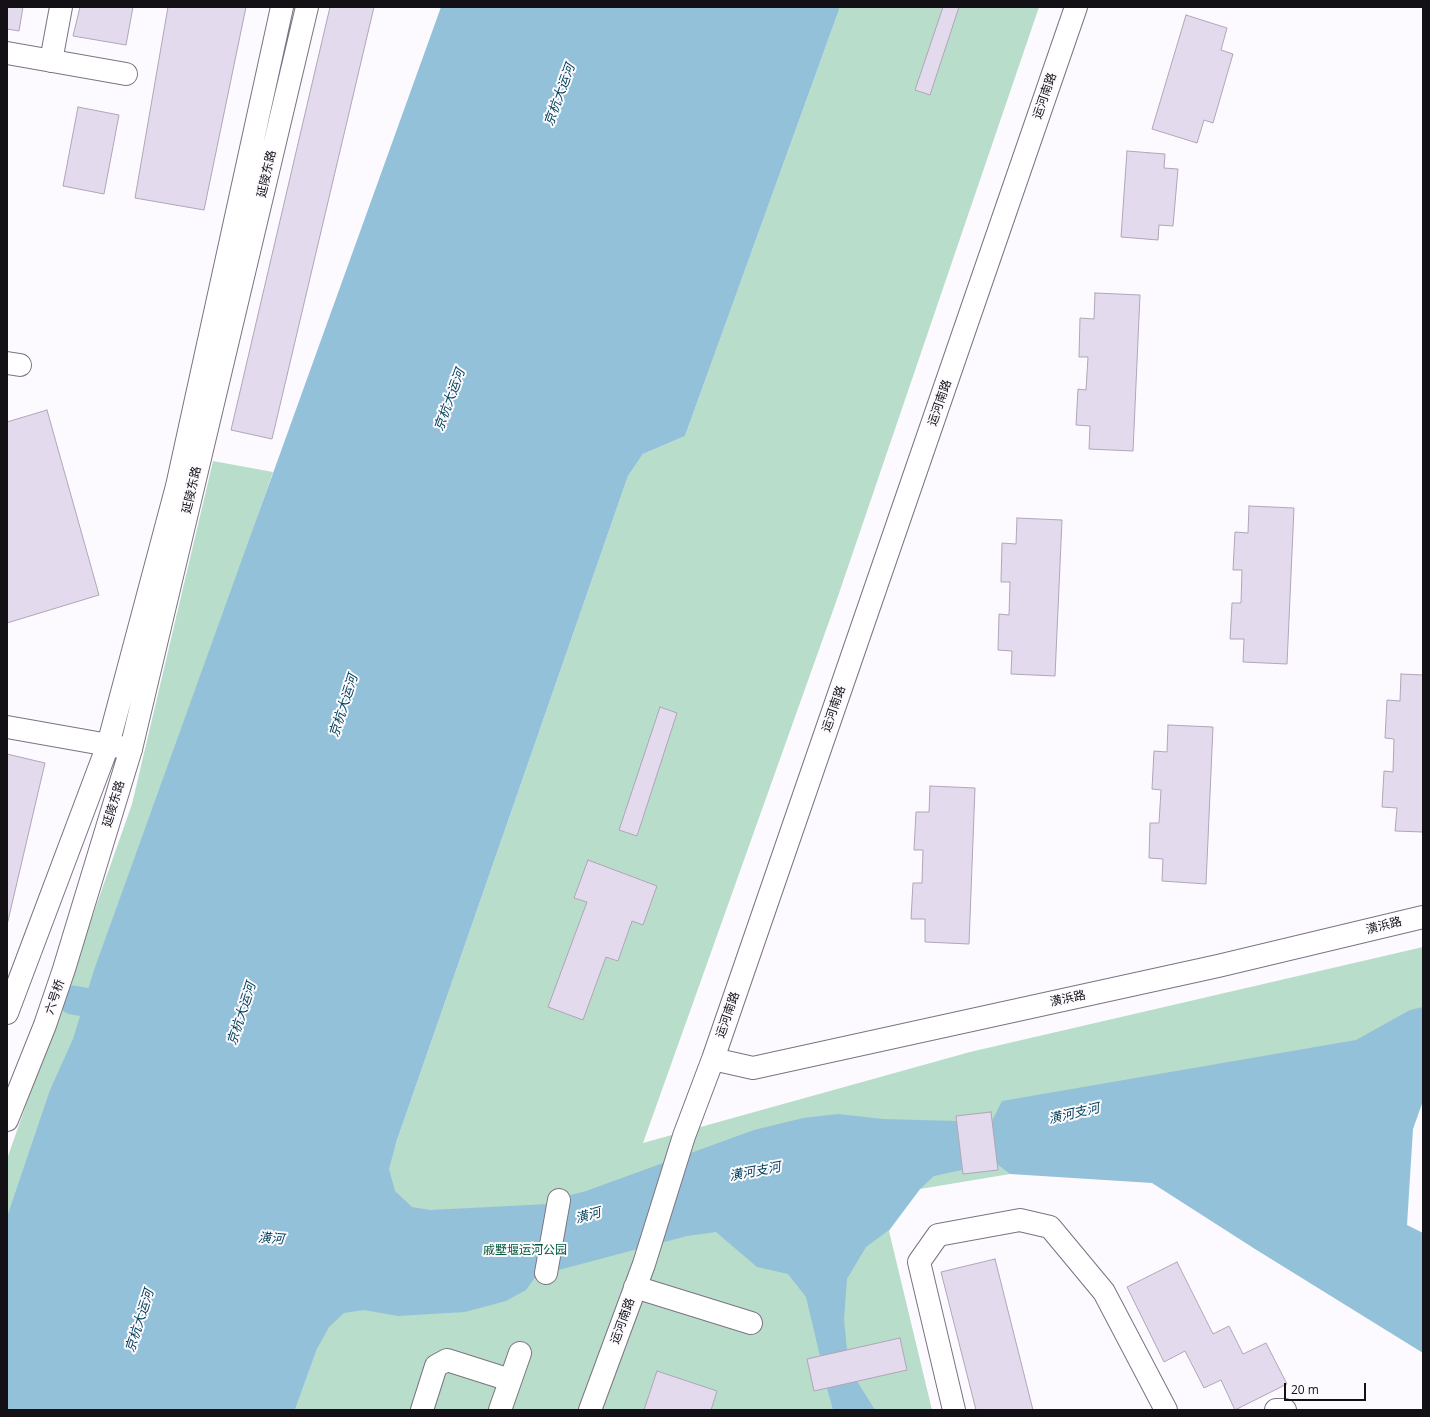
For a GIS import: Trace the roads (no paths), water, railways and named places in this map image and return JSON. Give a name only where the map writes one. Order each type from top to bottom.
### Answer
[{"type":"street","points":[[51,61],[61,7]]},
{"type":"street","name":"延陵东路","points":[[7,1013],[108,745],[177,486],[282,7]]},
{"type":"street","name":"延陵东路","points":[[64,969],[131,749],[307,7]]},
{"type":"street","name":"运河南路","points":[[590,1410],[644,1264],[684,1136],[713,1059],[1076,7]]},
{"type":"street","points":[[7,54],[126,74]]},
{"type":"street","points":[[7,728],[131,749]]},
{"type":"street","name":"潢浜路","points":[[713,1059],[753,1068],[1218,966],[1423,917]]},
{"type":"street","name":"六号桥","points":[[7,1120],[45,1025],[64,969]]},
{"type":"street","points":[[546,1273],[559,1200]]},
{"type":"street","points":[[954,1410],[918,1262],[938,1235],[1020,1220],[1050,1227],[1104,1292],[1166,1410]]},
{"type":"street","points":[[635,1287],[751,1324]]},
{"type":"street","points":[[500,1410],[520,1353]]},
{"type":"street","points":[[422,1410],[436,1366],[446,1360],[510,1380]]},
{"type":"street","points":[[1276,1410],[1285,1410]]},
{"type":"water","points":[[441,7],[840,7],[685,436],[643,454],[628,476],[396,1143],[389,1169],[395,1191],[412,1207],[430,1210],[549,1204],[567,1196],[586,1191],[754,1130],[803,1118],[838,1114],[883,1119],[957,1121],[962,1170],[934,1176],[920,1189],[889,1230],[866,1247],[847,1279],[844,1319],[847,1350],[820,1356],[806,1297],[788,1274],[757,1267],[716,1232],[687,1236],[536,1276],[526,1290],[506,1301],[465,1312],[398,1316],[364,1310],[344,1313],[329,1327],[317,1349],[295,1410],[7,1410],[7,1217],[50,1090],[73,1039],[94,970]]},
{"type":"water","name":"潢河支河","points":[[1423,1007],[1423,1101],[1413,1129],[1407,1225],[1423,1233],[1423,1353],[1152,1183],[1010,1174],[997,1164],[992,1121],[1002,1101],[1356,1040],[1410,1010]]},
{"type":"water","points":[[857,1381],[875,1410],[833,1410],[827,1388]]},
{"type":"waterway","points":[[73,1000],[84,1002]]},
{"type":"water label","name":"京杭大运河","points":[[560,95]]},
{"type":"water label","name":"京杭大运河","points":[[450,400]]},
{"type":"water label","name":"京杭大运河","points":[[344,706]]},
{"type":"water label","name":"京杭大运河","points":[[242,1014]]},
{"type":"water label","name":"潢河","points":[[588,1216]]},
{"type":"water label","name":"潢河","points":[[271,1239]]},
{"type":"water label","name":"京杭大运河","points":[[140,1321]]},
{"type":"park label","name":"戚墅堰运河公园","points":[[525,1251]]}]
